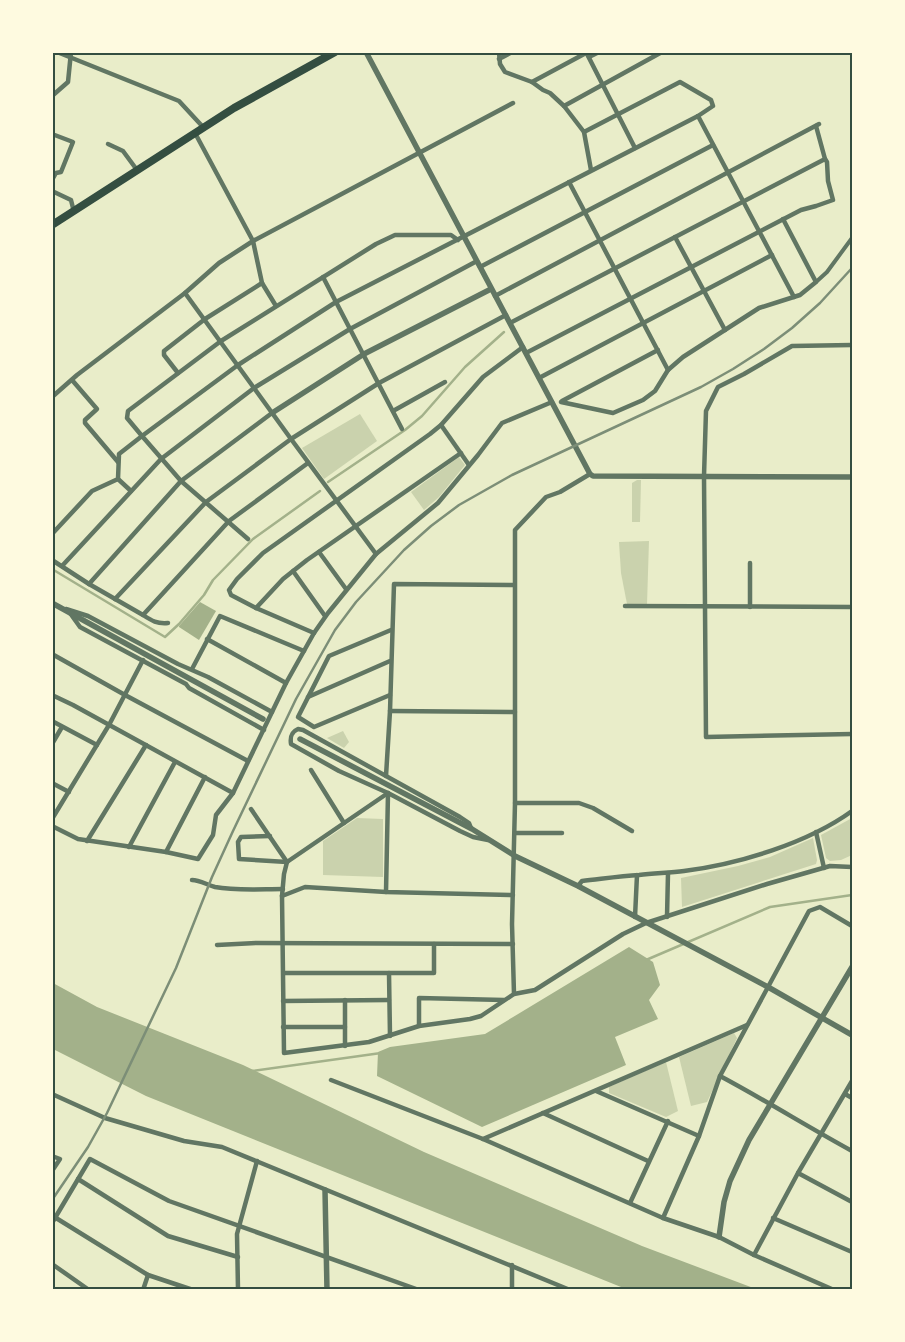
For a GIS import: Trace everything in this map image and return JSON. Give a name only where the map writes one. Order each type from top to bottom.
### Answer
[{"type":"main road","points":[[52,225],[234,108],[335,52]]},
{"type":"street","points":[[58,52],[71,55],[179,101],[203,127]]},
{"type":"street","points":[[366,52],[592,476],[852,477]]},
{"type":"street","points":[[499,52],[499,59],[505,72],[532,82],[550,93],[564,106],[584,132],[592,170]]},
{"type":"street","points":[[499,59],[512,52]]},
{"type":"street","points":[[532,82],[587,54],[599,52]]},
{"type":"street","points":[[564,106],[662,52]]},
{"type":"street","points":[[587,54],[635,148]]},
{"type":"street","points":[[52,96],[68,82],[71,55]]},
{"type":"street","points":[[118,479],[119,454],[238,365],[336,302],[698,116],[713,106],[711,100],[680,82],[584,132]]},
{"type":"street","points":[[52,397],[186,293],[219,263],[252,241],[513,103]]},
{"type":"street","points":[[698,116],[794,296]]},
{"type":"street","points":[[495,296],[818,125],[827,162],[828,181],[833,200],[801,210],[526,353]]},
{"type":"street","points":[[195,133],[252,241],[262,283],[276,306]]},
{"type":"street","points":[[52,134],[73,142],[61,172],[56,173],[52,180]]},
{"type":"street","points":[[108,144],[123,151],[137,170]]},
{"type":"street","points":[[480,268],[713,145]]},
{"type":"street","points":[[510,322],[825,159]]},
{"type":"street","points":[[569,182],[668,370]]},
{"type":"street","points":[[52,191],[71,200],[74,212]]},
{"type":"street","points":[[783,219],[816,282]]},
{"type":"street","points":[[248,539],[181,481],[127,418],[128,411],[221,341],[376,244],[395,235],[450,235],[458,240]]},
{"type":"street","points":[[675,237],[725,330]]},
{"type":"street","points":[[561,402],[613,413],[643,400],[655,391],[668,370],[683,357],[759,308],[800,295],[827,272],[852,238]]},
{"type":"street","points":[[539,378],[772,255]]},
{"type":"street","points":[[62,566],[161,459],[254,388],[350,329],[477,261]]},
{"type":"street","points":[[323,277],[402,429]]},
{"type":"street","points":[[178,373],[164,355],[164,351],[205,319],[262,283]]},
{"type":"street","points":[[89,584],[181,481],[272,413],[364,354],[491,289]]},
{"type":"street","points":[[186,293],[308,464],[376,554]]},
{"type":"street","points":[[116,599],[206,502],[290,439],[379,383],[506,315]]},
{"type":"street","points":[[852,345],[792,346],[718,387],[706,411],[704,476],[706,737],[852,734]]},
{"type":"street","points":[[314,633],[256,608],[231,595],[229,590],[262,553],[441,425],[484,377],[523,347]]},
{"type":"street","points":[[52,826],[78,840],[166,852],[198,859],[213,835],[216,815],[233,793],[286,683],[314,633],[346,589],[376,554],[438,502],[502,422],[561,402],[658,350]]},
{"type":"street","points":[[72,380],[97,409],[85,420],[85,423],[119,462]]},
{"type":"street","points":[[393,411],[445,382]]},
{"type":"street","points":[[441,425],[469,465]]},
{"type":"street","points":[[256,608],[293,571],[461,453]]},
{"type":"street","points":[[143,615],[229,521],[308,464]]},
{"type":"street","points":[[514,994],[515,530],[546,497],[560,492],[590,474]]},
{"type":"street","points":[[118,479],[131,491]]},
{"type":"street","points":[[52,534],[92,491],[118,479]]},
{"type":"street","points":[[319,552],[346,589]]},
{"type":"street","points":[[52,560],[152,622],[168,623]]},
{"type":"street","points":[[750,563],[750,607]]},
{"type":"street","points":[[293,571],[325,616]]},
{"type":"street","points":[[386,776],[394,584],[514,585]]},
{"type":"street","points":[[52,604],[263,718]]},
{"type":"street","points":[[625,606],[852,606]]},
{"type":"street","points":[[60,608],[88,616],[272,712]]},
{"type":"street","points":[[69,612],[80,627],[186,684],[189,688],[264,730]]},
{"type":"street","points":[[192,670],[220,616],[304,651]]},
{"type":"street","points":[[390,695],[314,727],[298,717],[329,656],[391,630]]},
{"type":"street","points":[[207,639],[286,683]]},
{"type":"street","points":[[52,654],[248,761]]},
{"type":"street","points":[[52,819],[97,746],[143,660]]},
{"type":"street","points":[[308,697],[390,661]]},
{"type":"street","points":[[52,695],[233,793]]},
{"type":"street","points":[[390,711],[515,712]]},
{"type":"street","points":[[52,721],[97,746]]},
{"type":"street","points":[[52,744],[62,727]]},
{"type":"street","points":[[472,830],[469,823],[460,816],[303,730],[298,729],[294,731],[290,738],[291,744],[339,771],[473,837],[490,840]]},
{"type":"street","points":[[300,739],[472,830],[515,856],[578,886],[768,987],[852,1036]]},
{"type":"street","points":[[87,841],[146,745]]},
{"type":"street","points":[[129,847],[175,762]]},
{"type":"street","points":[[311,770],[344,824]]},
{"type":"street","points":[[166,852],[205,777]]},
{"type":"street","points":[[52,783],[69,792]]},
{"type":"street","points":[[270,836],[241,836],[238,842],[239,859],[287,862],[388,794]]},
{"type":"street","points":[[386,892],[388,794]]},
{"type":"street","points":[[515,803],[579,803],[594,808],[632,831]]},
{"type":"street","points":[[251,809],[287,862],[282,896],[284,1053],[369,1042],[419,1026],[481,1016],[514,994],[535,990],[622,934],[646,923],[830,866],[852,867]]},
{"type":"street","points":[[578,886],[582,881],[668,873],[729,863],[754,856],[816,832],[852,811]]},
{"type":"street","points":[[816,832],[824,868]]},
{"type":"street","points":[[515,833],[562,833]]},
{"type":"street","points":[[667,916],[668,873]]},
{"type":"street","points":[[635,917],[637,875]]},
{"type":"street","points":[[192,880],[225,888],[283,889]]},
{"type":"street","points":[[282,896],[305,887],[386,892],[513,895]]},
{"type":"street","points":[[663,1218],[699,1136],[720,1076],[809,911],[820,908],[852,926]]},
{"type":"street","points":[[217,945],[256,943],[513,944]]},
{"type":"street","points":[[284,973],[434,973],[434,944]]},
{"type":"street","points":[[719,1237],[724,1202],[730,1181],[749,1140],[852,967]]},
{"type":"street","points":[[389,973],[390,1036]]},
{"type":"street","points":[[419,1026],[419,998],[506,1000]]},
{"type":"street","points":[[283,1000],[389,1000]]},
{"type":"street","points":[[345,1000],[345,1046]]},
{"type":"street","points":[[483,1140],[747,1025]]},
{"type":"street","points":[[283,1027],[345,1027]]},
{"type":"street","points":[[720,1076],[772,1104],[852,1152]]},
{"type":"street","points":[[331,1080],[483,1140],[663,1218],[719,1237],[754,1255],[834,1290]]},
{"type":"street","points":[[754,1255],[798,1173],[852,1081]]},
{"type":"street","points":[[596,1091],[699,1136]]},
{"type":"street","points":[[52,1094],[105,1118],[184,1141],[222,1147],[570,1290]]},
{"type":"street","points":[[845,1094],[852,1098]]},
{"type":"street","points":[[543,1113],[648,1161]]},
{"type":"street","points":[[630,1203],[668,1121]]},
{"type":"street","points":[[52,1156],[60,1159],[52,1171]]},
{"type":"street","points":[[52,1223],[90,1159],[169,1201],[419,1290]]},
{"type":"street","points":[[238,1290],[239,1226],[257,1161]]},
{"type":"street","points":[[798,1173],[852,1202]]},
{"type":"street","points":[[78,1179],[168,1236],[238,1257]]},
{"type":"street","points":[[325,1190],[327,1290]]},
{"type":"street","points":[[56,1218],[148,1275],[193,1290]]},
{"type":"street","points":[[773,1218],[852,1252]]},
{"type":"street","points":[[52,1264],[89,1290]]},
{"type":"street","points":[[512,1265],[512,1290]]},
{"type":"street","points":[[143,1290],[148,1275]]},
{"type":"shaded area","points":[[360,414],[377,441],[324,479],[302,448]]},
{"type":"shaded area","points":[[459,457],[465,465],[439,497],[424,510],[411,492]]},
{"type":"shaded area","points":[[641,480],[640,522],[632,522],[632,483]]},
{"type":"shaded area","points":[[649,541],[647,604],[627,604],[621,573],[619,542]]},
{"type":"shaded area","points":[[200,602],[216,611],[199,640],[179,626]]},
{"type":"shaded area","points":[[343,731],[349,742],[344,748],[327,738]]},
{"type":"shaded area","points":[[357,818],[383,819],[383,877],[323,875],[323,841]]},
{"type":"shaded area","points":[[852,818],[852,855],[841,860],[830,861],[826,858],[821,835]]},
{"type":"shaded area","points":[[813,838],[816,864],[682,907],[681,878],[770,857]]},
{"type":"shaded area","points":[[629,947],[653,962],[660,985],[649,1000],[658,1019],[615,1037],[626,1065],[482,1127],[377,1076],[378,1052],[390,1047],[485,1034]]},
{"type":"shaded area","points":[[53,983],[97,1007],[243,1065],[424,1152],[642,1246],[756,1289],[626,1289],[146,1096],[53,1049]]},
{"type":"shaded area","points":[[734,1033],[737,1038],[707,1102],[691,1106],[679,1057]]},
{"type":"shaded area","points":[[666,1062],[678,1111],[666,1117],[609,1093],[609,1087]]},
{"type":"waterway","points":[[328,482],[405,430],[422,416],[465,367],[504,332]]},
{"type":"waterway","points":[[52,569],[165,637],[204,595],[213,580],[253,539],[320,491]]},
{"type":"waterway","points":[[646,960],[770,907],[852,895]]},
{"type":"waterway","points":[[252,1071],[381,1053]]},
{"type":"railway","points":[[52,1200],[88,1147],[107,1113],[176,968],[212,877],[296,699],[335,630],[356,602],[404,550],[459,505],[512,475],[701,387],[733,369],[792,328],[820,303],[852,268]]}]
